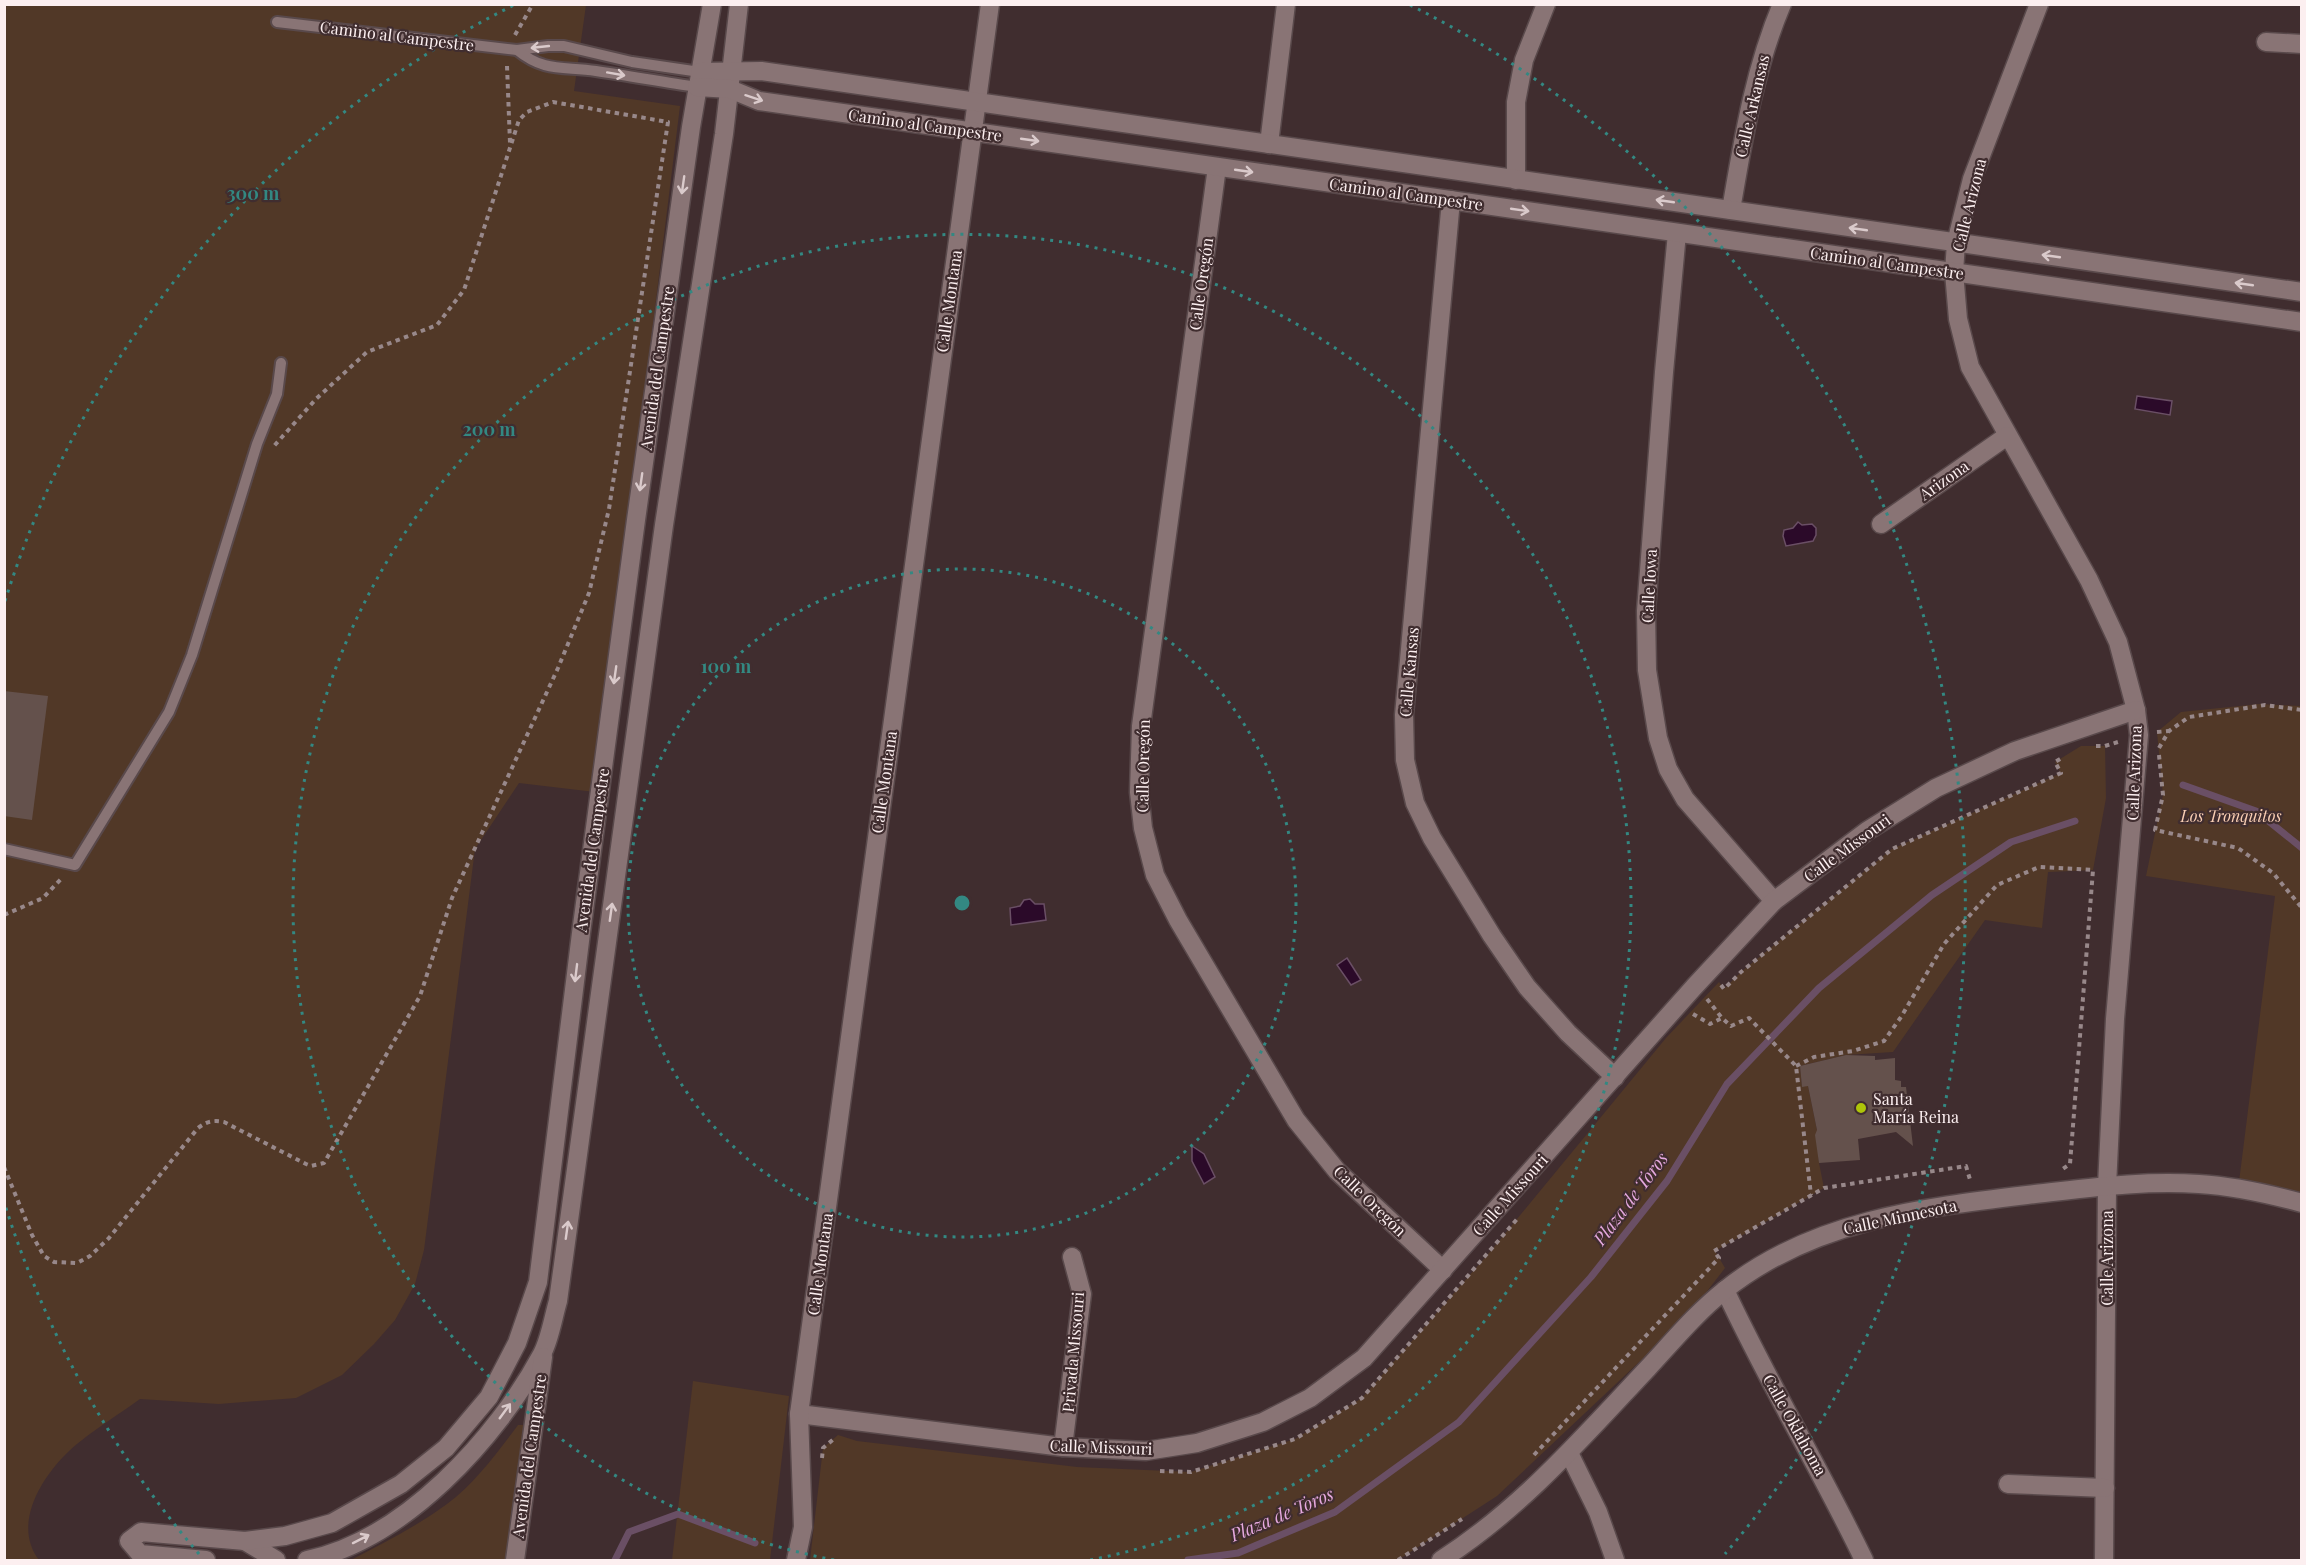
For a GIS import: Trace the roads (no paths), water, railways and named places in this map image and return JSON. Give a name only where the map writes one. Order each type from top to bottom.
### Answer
[{"type":"street","name":"Avenida del Campestre","points":[[206,1560],[140,1554],[129,1541],[141,1532],[245,1541],[285,1536],[332,1523],[400,1484],[446,1448],[489,1397],[517,1343],[538,1282],[581,933],[636,520],[712,4]]},
{"type":"street","name":"Avenida del Campestre","points":[[515,1560],[535,1427],[543,1352],[558,1301],[664,525],[731,81],[739,4]]},
{"type":"street","name":"Calle Montana","points":[[796,1560],[803,1527],[799,1414],[990,4]]},
{"type":"street","points":[[1269,144],[1286,4]]},
{"type":"street","points":[[1516,180],[1516,102],[1524,60],[1546,4]]},
{"type":"street","name":"Calle Arkansas","points":[[1731,210],[1753,90],[1769,35],[1782,4]]},
{"type":"street","name":"Calle Arizona","points":[[2039,4],[1972,179],[1956,243],[1954,272],[1958,319],[1970,367],[2089,580],[2113,631],[2136,710],[2139,735],[2115,1019],[2107,1186],[2104,1560]]},
{"type":"street","points":[[2266,42],[2301,44]]},
{"type":"street","name":"Camino al Campestre","points":[[699,80],[731,81],[761,71],[2301,292]]},
{"type":"street","name":"Camino al Campestre","points":[[731,81],[759,101],[2301,322]]},
{"type":"street","name":"Calle Oregón","points":[[1217,167],[1142,726],[1139,792],[1143,828],[1155,875],[1178,920],[1296,1120],[1337,1171],[1443,1270]]},
{"type":"street","name":"Calle Kansas","points":[[1451,200],[1404,715],[1405,760],[1415,802],[1432,838],[1492,936],[1527,987],[1568,1033],[1616,1077]]},
{"type":"street","name":"Calle Iowa","points":[[1677,233],[1646,611],[1647,670],[1658,738],[1668,769],[1685,799],[1774,902]]},
{"type":"street","name":"Arizona","points":[[1881,524],[2007,436]]},
{"type":"street","points":[[636,520],[664,525]]},
{"type":"street","name":"Calle Missouri","points":[[799,1414],[1063,1447],[1146,1451],[1197,1443],[1263,1422],[1310,1398],[1364,1358],[1774,902],[1867,831],[1936,788],[2015,751],[2136,710]]},
{"type":"street","points":[[581,933],[607,937]]},
{"type":"street","name":"Calle Minnesota","points":[[1441,1560],[1472,1540],[1569,1453],[1725,1290],[1784,1251],[1824,1234],[1863,1221],[1977,1201],[2107,1186],[2201,1184],[2228,1187],[2301,1203]]},
{"type":"street","name":"Privada Missouri","points":[[1063,1447],[1082,1294],[1072,1257]]},
{"type":"street","name":"Calle Oklahoma","points":[[1725,1290],[1748,1338],[1829,1488],[1864,1560]]},
{"type":"street","name":"Avenida del Campestre","points":[[307,1560],[349,1545],[385,1527],[430,1494],[464,1463],[508,1409],[543,1352]]},
{"type":"street","points":[[446,1448],[464,1463]]},
{"type":"street","points":[[1569,1453],[1598,1512],[1615,1560]]},
{"type":"street","points":[[2008,1484],[2105,1488]]},
{"type":"street","name":"Avenida del Campestre","points":[[245,1541],[276,1560]]},
{"type":"lane","name":"Camino al Campestre","points":[[277,22],[513,47],[564,46],[699,80]]},
{"type":"lane","name":"Camino al Campestre","points":[[513,47],[530,60],[558,69],[699,80]]},
{"type":"lane","points":[[4,849],[75,865],[169,712],[192,655],[257,444],[277,394],[282,363]]},
{"type":"waterway","name":"Plaza de Toros","points":[[2183,785],[2256,811],[2302,848]]},
{"type":"waterway","name":"Plaza de Toros","points":[[1188,1560],[1238,1553],[1335,1512],[1459,1422],[1591,1277],[1667,1181],[1727,1084],[1819,988],[1932,895],[2011,842],[2075,821]]},
{"type":"waterway","name":"Plaza de Toros","points":[[615,1560],[629,1532],[678,1514],[755,1543]]},
{"type":"place","name":"Santa María Reina","points":[[1861,1108]]},
{"type":"park label","name":"Los Tronquitos","points":[[2231,816]]}]
